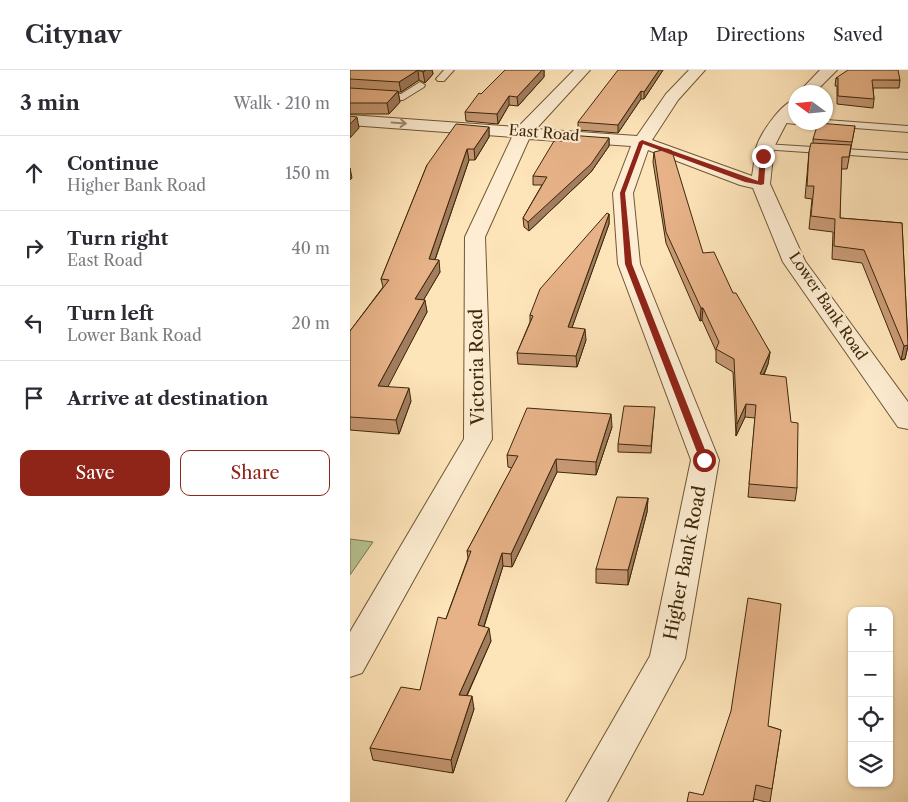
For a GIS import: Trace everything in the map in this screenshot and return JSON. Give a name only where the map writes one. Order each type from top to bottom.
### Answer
[{"type":"street","name":"Victoria Road","points":[[350,663],[478,439],[475,236],[524,131],[582,70]]},
{"type":"street","name":"Higher Bank Road","points":[[586,802],[667,658],[704,460],[628,264],[623,193],[642,142],[672,97],[697,70]]},
{"type":"street","points":[[814,85],[829,70]]},
{"type":"street","name":"East Road","points":[[350,120],[524,131],[642,142],[747,181],[761,184]]},
{"type":"street","name":"Lower Bank Road","points":[[788,121],[765,148],[761,184],[794,262],[908,421]]},
{"type":"lane","points":[[441,78],[449,70]]},
{"type":"lane","points":[[350,94],[403,97],[420,85]]},
{"type":"lane","points":[[833,123],[908,129]]},
{"type":"lane","points":[[765,148],[908,156]]},
{"type":"green space","points":[[350,539],[373,542],[350,575]]},
{"type":"building","points":[[350,70],[418,70],[399,82],[350,79]]},
{"type":"building","points":[[505,70],[542,70],[517,97],[509,96],[497,114],[465,112],[479,93],[481,94]]},
{"type":"building","points":[[618,70],[659,70],[644,92],[641,91],[618,125],[578,122]]},
{"type":"building","points":[[848,70],[898,70],[900,80],[872,80],[874,99],[838,96],[838,78],[836,78]]},
{"type":"building","points":[[350,88],[398,91],[387,103],[350,103]]},
{"type":"building","points":[[350,116],[357,117],[350,124]]},
{"type":"building","points":[[456,124],[489,127],[474,149],[467,149],[429,259],[439,260],[415,299],[425,300],[378,386],[409,388],[396,420],[350,417],[350,331],[389,280],[381,279],[427,165]]},
{"type":"building","points":[[833,124],[855,126],[852,142],[813,139],[816,130],[833,130]]},
{"type":"building","points":[[568,135],[609,138],[591,164],[528,222],[523,218],[547,177],[533,176],[554,141],[563,141]]},
{"type":"building","points":[[811,143],[851,145],[849,157],[842,157],[840,218],[902,223],[908,345],[904,346],[864,250],[834,246],[835,219],[811,216],[814,186],[807,186]]},
{"type":"building","points":[[667,149],[672,151],[703,253],[714,252],[733,293],[736,293],[770,352],[760,374],[786,377],[791,422],[798,423],[797,488],[749,484],[756,405],[746,404],[737,424],[734,359],[716,349],[719,342],[666,232],[654,152]]},
{"type":"building","points":[[607,213],[609,214],[568,327],[585,329],[576,356],[517,353],[533,316],[530,315],[540,289]]},
{"type":"building","points":[[624,406],[655,407],[651,446],[618,444]]},
{"type":"building","points":[[527,408],[611,414],[596,462],[556,459],[511,554],[502,553],[478,625],[489,628],[459,695],[472,696],[451,760],[370,748],[401,687],[420,690],[438,617],[446,619],[471,551],[467,551],[518,456],[507,455]]},
{"type":"building","points":[[617,497],[648,498],[628,570],[596,569]]},
{"type":"building","points":[[748,598],[781,604],[768,726],[781,730],[772,789],[756,785],[753,802],[687,802],[689,792],[703,795],[731,711]]},
{"type":"route","points":[[704,460],[628,264],[623,193],[642,142],[747,181],[761,184],[763,156]]}]
